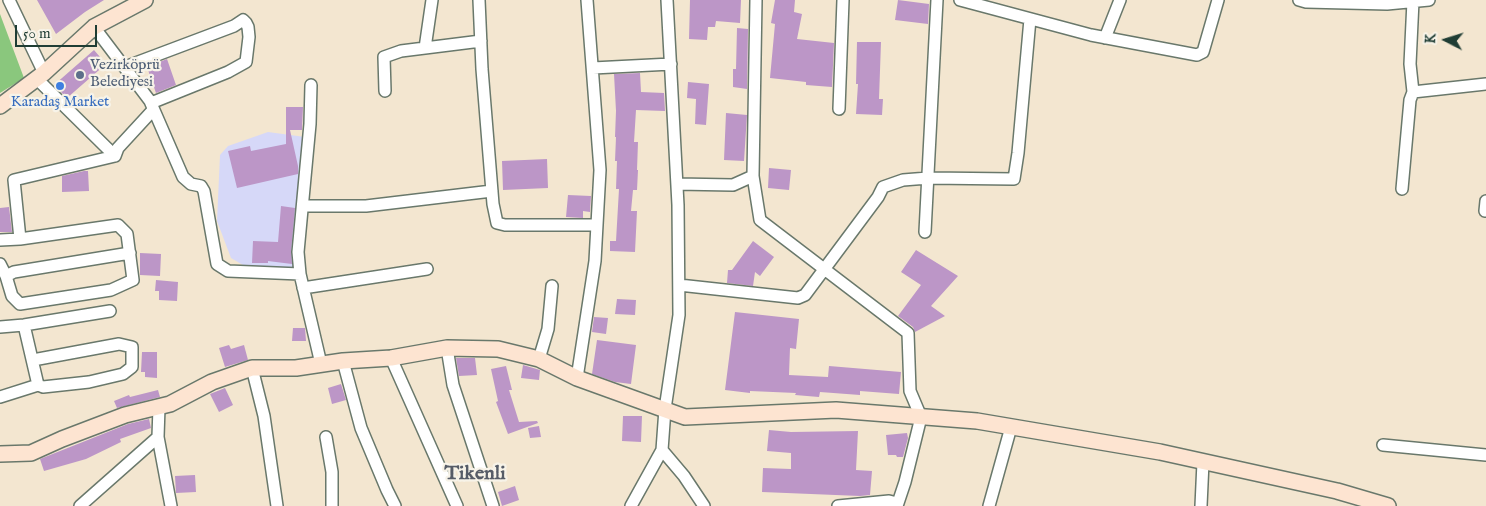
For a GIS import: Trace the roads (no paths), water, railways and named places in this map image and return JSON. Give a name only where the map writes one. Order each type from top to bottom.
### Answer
[{"type":"street","points":[[9,0],[40,76],[115,156]]},
{"type":"street","points":[[0,106],[40,76],[94,27],[129,4],[145,0]]},
{"type":"street","points":[[425,48],[432,0]]},
{"type":"street","points":[[479,0],[492,191],[497,223],[505,225],[597,225]]},
{"type":"street","points":[[577,378],[595,261],[600,170],[588,0]]},
{"type":"street","points":[[631,506],[662,450],[665,409],[679,316],[677,184],[667,0]]},
{"type":"street","points":[[756,0],[753,176],[760,220],[908,332],[910,391],[920,417],[905,482],[897,505],[889,501],[838,506]]},
{"type":"street","points":[[839,110],[843,0]]},
{"type":"street","points":[[925,232],[937,0]]},
{"type":"street","points":[[960,0],[1105,38],[1197,55],[1203,52],[1218,0]]},
{"type":"street","points":[[1105,38],[1120,0]]},
{"type":"street","points":[[1299,0],[1306,2],[1387,4],[1429,0]]},
{"type":"street","points":[[1402,189],[1410,100],[1413,92],[1410,64],[1413,2]]},
{"type":"street","points":[[678,285],[798,298],[805,296],[878,197],[883,187],[903,180],[928,178],[1014,179],[1030,19]]},
{"type":"street","points":[[115,156],[118,148],[152,106],[246,62],[249,37],[248,27],[243,20],[234,26],[125,67]]},
{"type":"street","points":[[94,27],[152,106],[183,176],[191,184],[200,186],[204,191],[218,264],[228,271],[300,274]]},
{"type":"street","points":[[385,91],[384,57],[402,51],[481,41]]},
{"type":"street","points":[[593,68],[671,64]]},
{"type":"street","points":[[1413,92],[1486,84]]},
{"type":"street","points":[[311,85],[310,124],[298,252],[300,274],[321,364]]},
{"type":"street","points":[[20,239],[14,180],[115,156]]},
{"type":"street","points":[[677,184],[734,185],[753,176]]},
{"type":"street","points":[[303,206],[366,206],[492,191]]},
{"type":"street","points":[[0,240],[20,239],[118,225],[127,234],[133,280],[111,290],[20,304],[12,296],[0,264]]},
{"type":"street","points":[[6,276],[14,272],[130,253]]},
{"type":"street","points":[[303,288],[427,269]]},
{"type":"street","points":[[539,360],[548,329],[552,286]]},
{"type":"street","points":[[0,327],[110,311]]},
{"type":"street","points":[[24,325],[38,384],[43,387],[89,382],[123,374],[132,367],[132,347],[119,344],[33,360]]},
{"type":"street","points":[[447,348],[453,384],[493,506]]},
{"type":"street","points":[[0,454],[32,453],[62,439],[125,415],[170,404],[212,382],[252,368],[296,368],[342,361],[391,358],[447,348],[498,349],[539,360],[577,378],[685,417],[836,410],[977,421],[1160,452],[1337,491],[1385,505]]},
{"type":"street","points":[[391,358],[457,506]]},
{"type":"street","points":[[342,361],[361,428],[395,506]]},
{"type":"street","points":[[252,368],[264,416],[277,506]]},
{"type":"street","points":[[0,397],[38,384]]},
{"type":"street","points":[[159,407],[158,437],[171,506]]},
{"type":"street","points":[[995,506],[989,506],[1011,427]]},
{"type":"street","points":[[80,506],[158,437]]},
{"type":"street","points":[[326,437],[332,472],[332,506]]},
{"type":"street","points":[[1383,445],[1486,455]]},
{"type":"street","points":[[662,450],[684,476],[704,506]]},
{"type":"street","points":[[1202,506],[1203,462]]},
{"type":"place","name":"Vezirköprü Belediyesi","points":[[80,75]]},
{"type":"place","name":"Karadaş Market","points":[[60,86]]},
{"type":"district","name":"Tikenli","points":[[475,475]]}]
